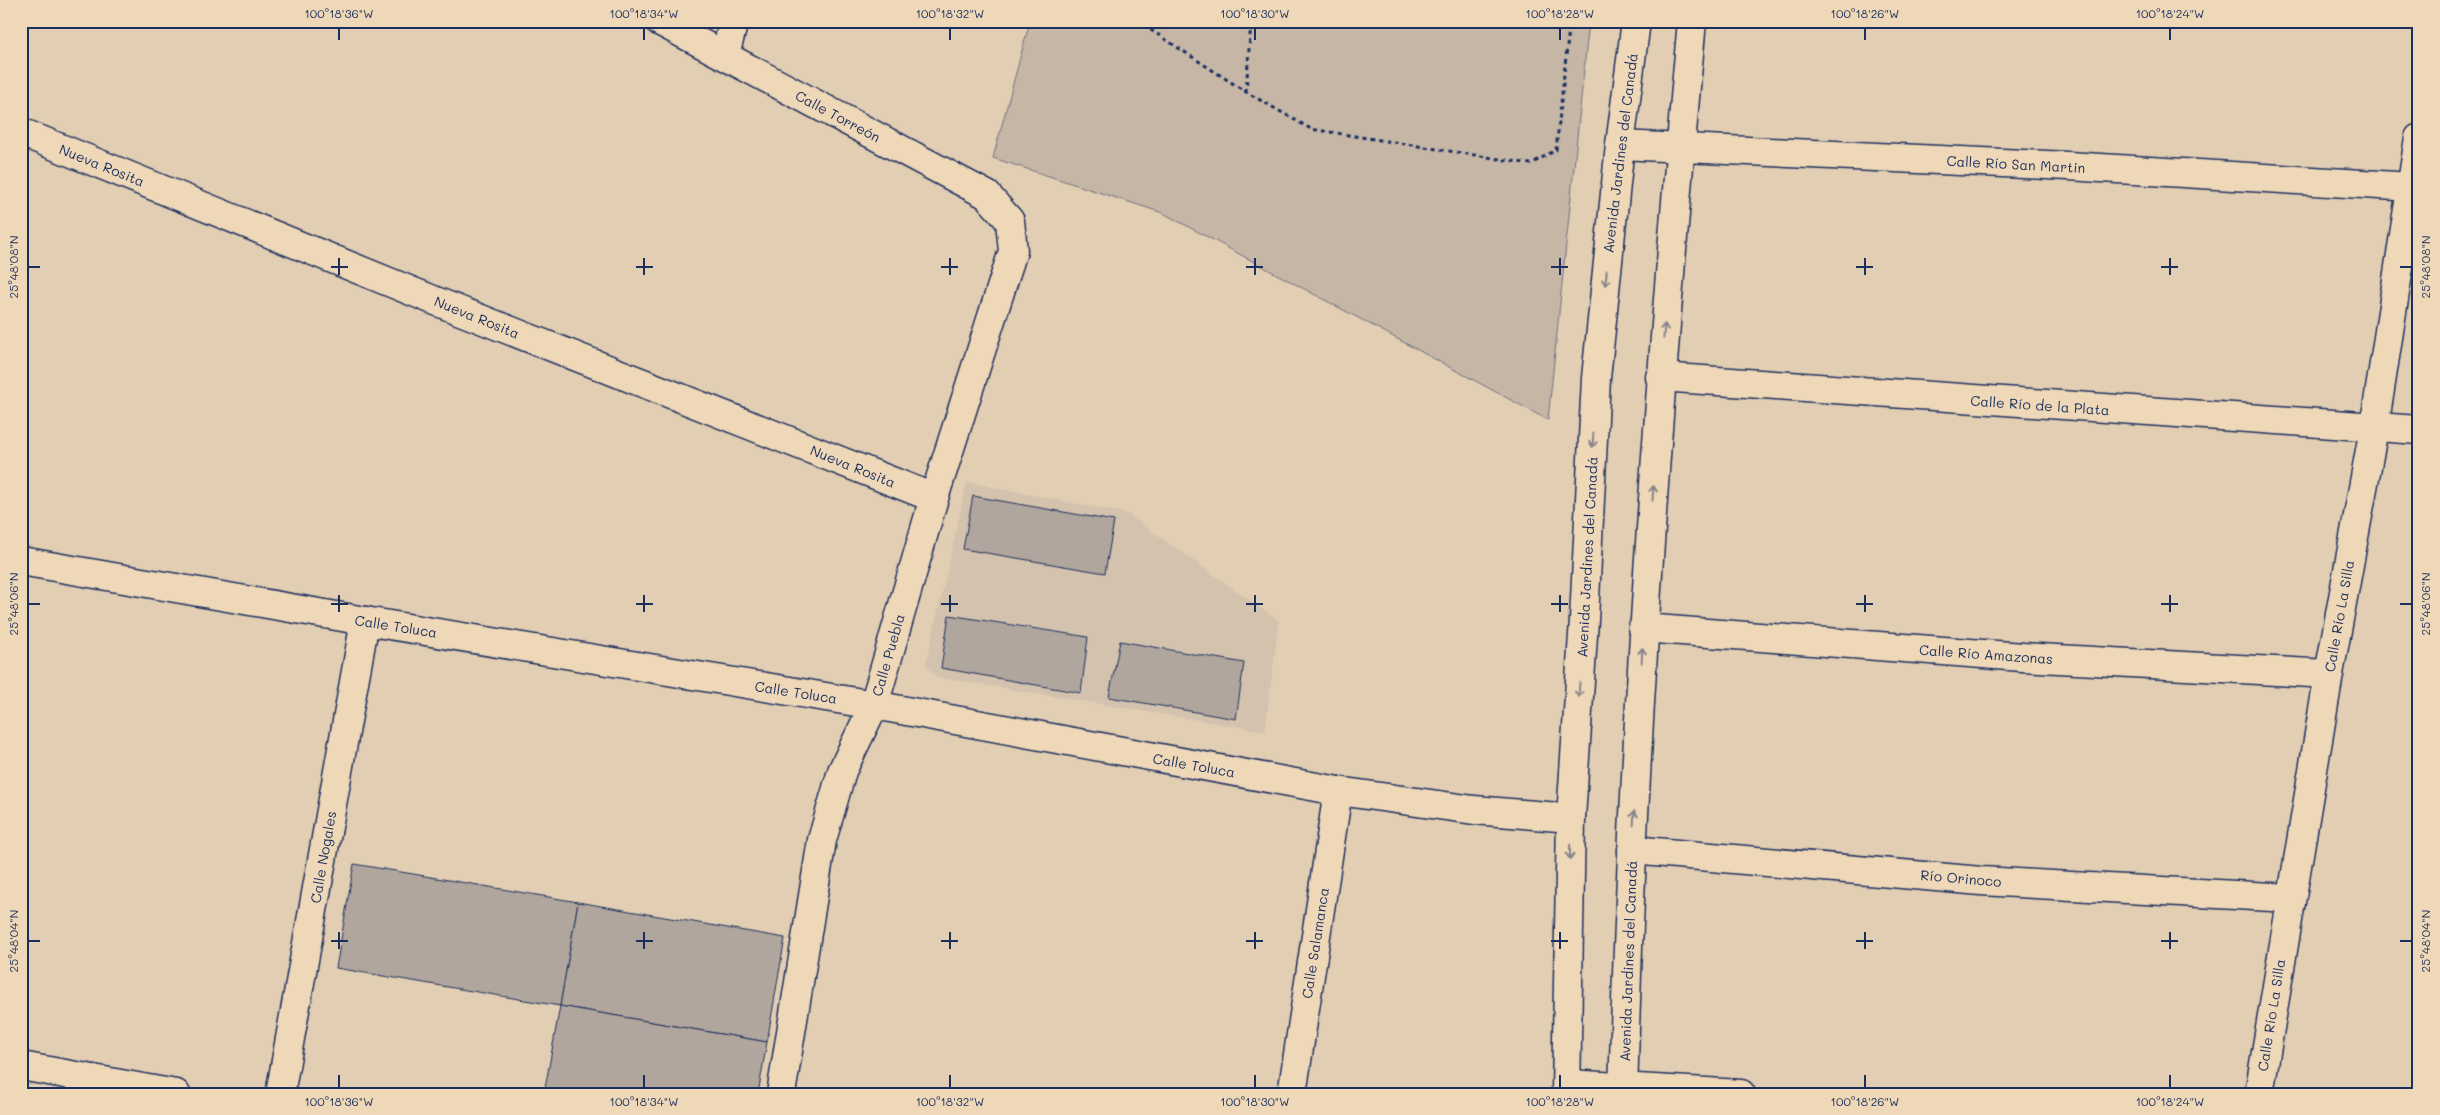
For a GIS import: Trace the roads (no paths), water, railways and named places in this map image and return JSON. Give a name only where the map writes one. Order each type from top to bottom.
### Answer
[{"type":"street","name":"Calle Torreón","points":[[658,21],[987,195],[1010,221]]},
{"type":"street","points":[[725,55],[734,21]]},
{"type":"street","name":"Avenida Jardines del Canadá","points":[[1567,1089],[1571,818],[1584,620],[1596,378],[1620,146],[1636,21]]},
{"type":"street","name":"Avenida Jardines del Canadá","points":[[1623,1090],[1632,850],[1660,377],[1692,21]]},
{"type":"street","name":"Nueva Rosita","points":[[21,132],[443,304],[934,498]]},
{"type":"street","name":"Calle Río La Silla","points":[[2259,1094],[2290,898],[2374,428],[2413,187],[2419,138]]},
{"type":"street","name":"Calle Río San Martin","points":[[1620,146],[2068,166],[2413,187]]},
{"type":"street","name":"Calle Puebla","points":[[781,1094],[822,840],[842,771],[874,705],[934,498],[1013,251],[1010,221]]},
{"type":"street","name":"Calle Río de la Plata","points":[[1660,377],[2419,430]]},
{"type":"street","name":"Calle Toluca","points":[[21,561],[365,621],[874,705],[1338,792],[1474,810],[1571,818]]},
{"type":"street","name":"Calle Nogales","points":[[280,1094],[365,621]]},
{"type":"street","name":"Calle Río Amazonas","points":[[1644,628],[2022,657],[2329,674]]},
{"type":"street","name":"Calle Salamanca","points":[[1292,1094],[1338,792]]},
{"type":"street","name":"Río Orinoco","points":[[1632,850],[1981,881],[2290,898]]},
{"type":"street","points":[[21,1066],[176,1094]]},
{"type":"street","points":[[1567,1089],[1741,1094]]}]
